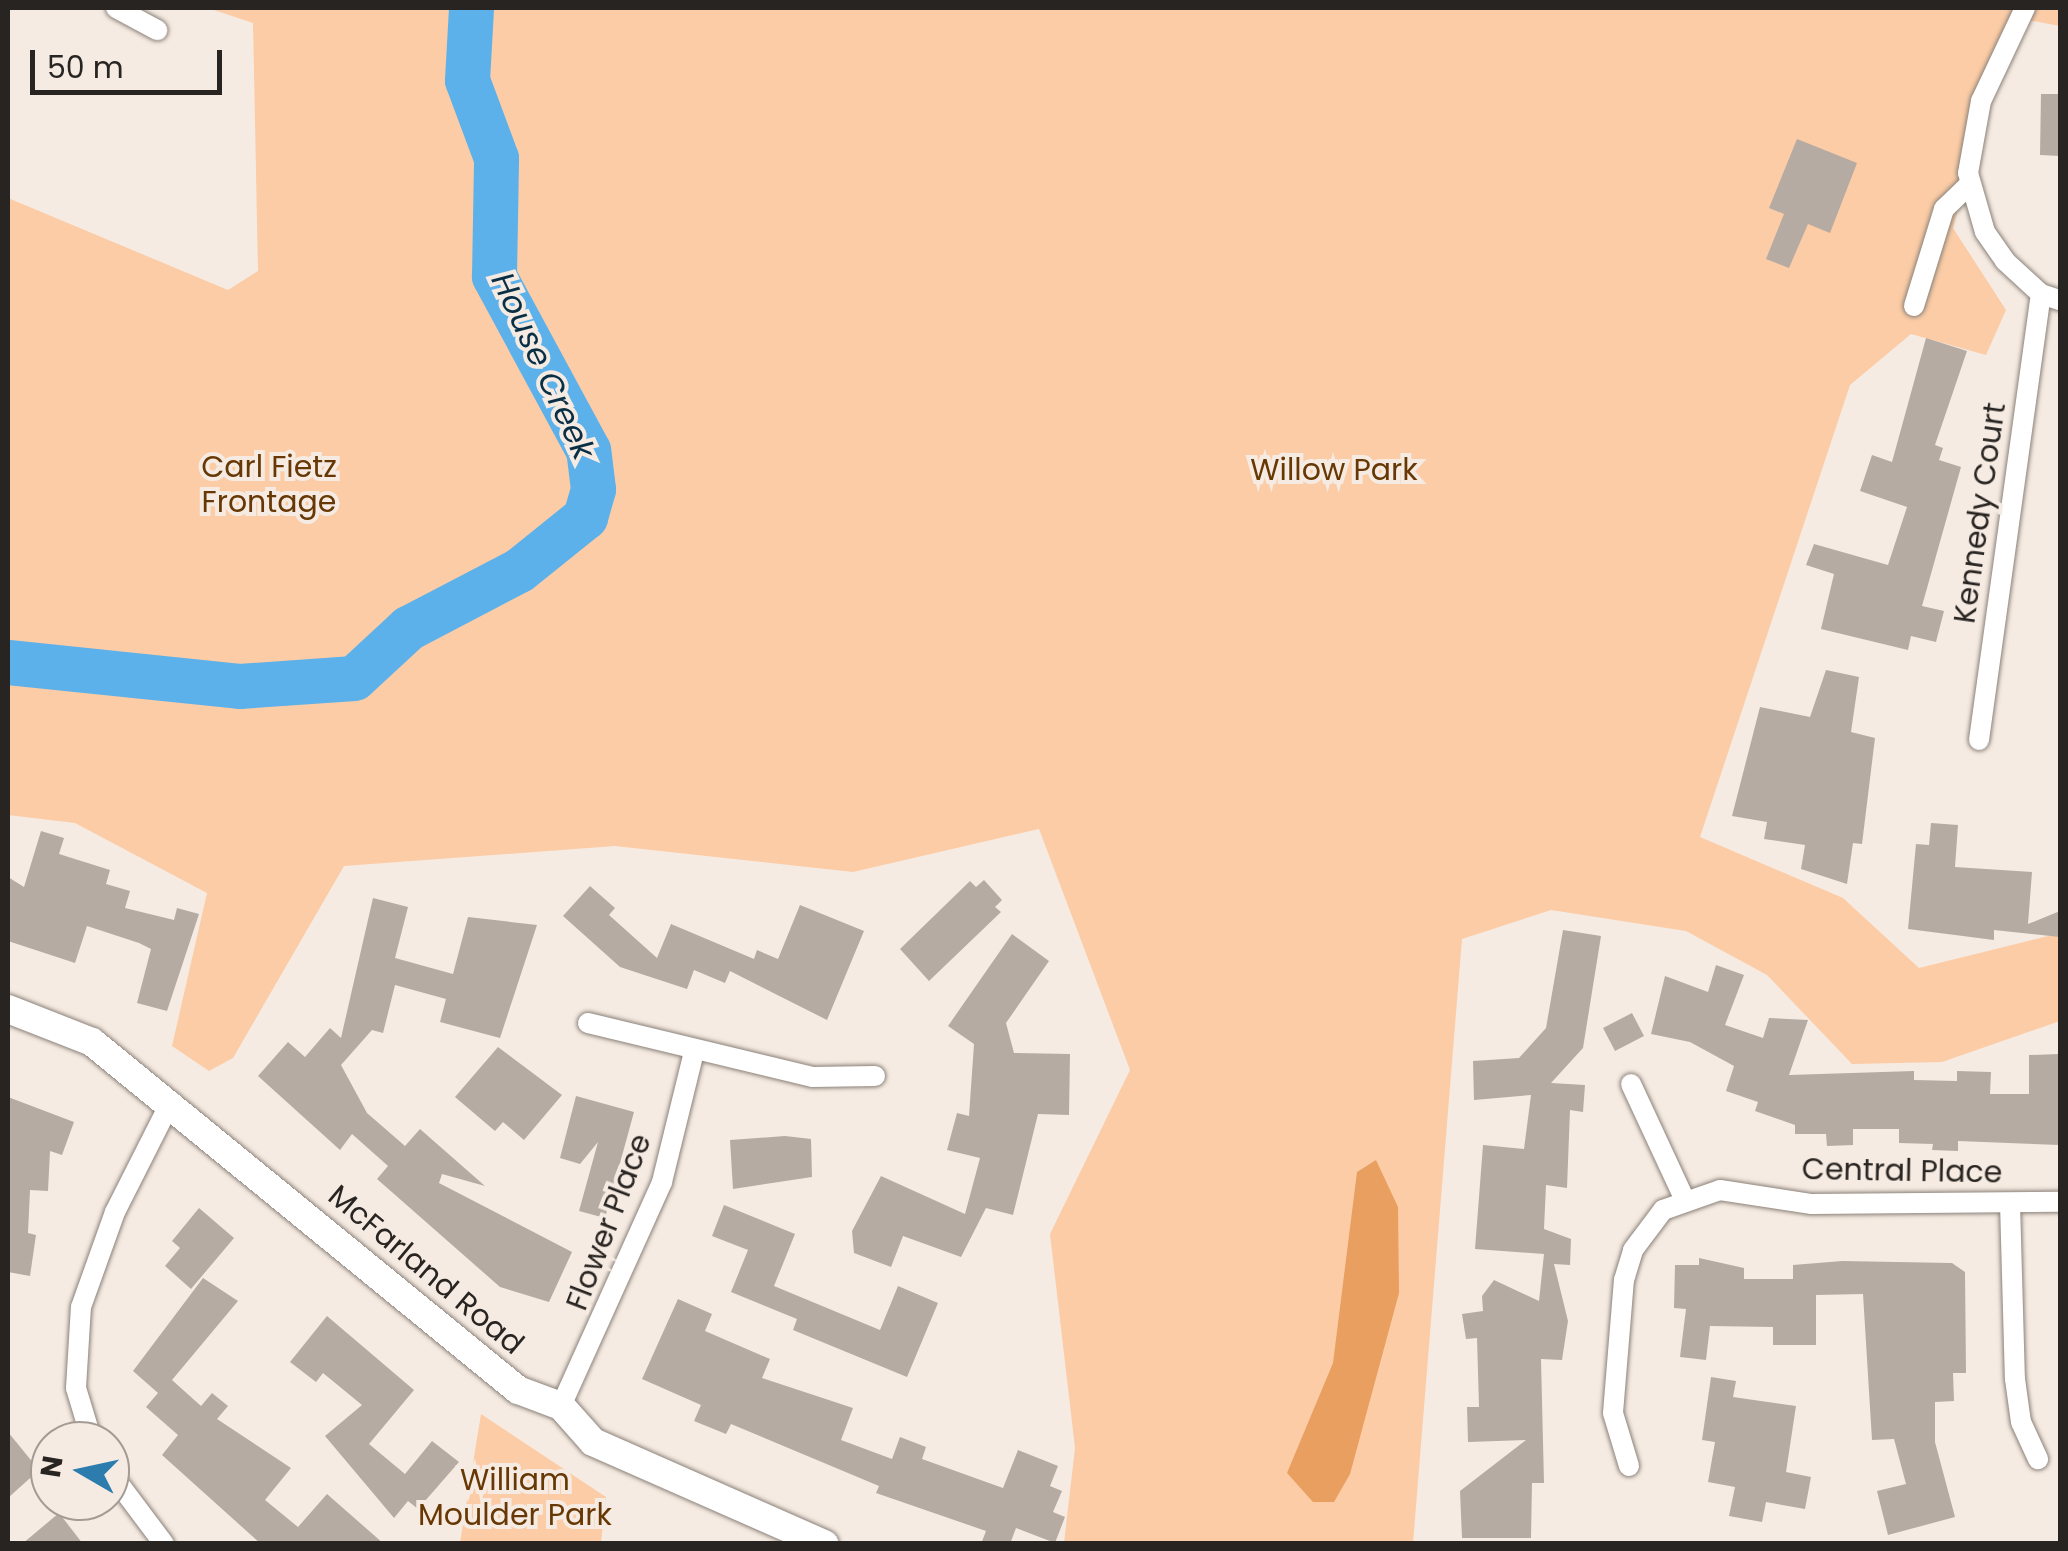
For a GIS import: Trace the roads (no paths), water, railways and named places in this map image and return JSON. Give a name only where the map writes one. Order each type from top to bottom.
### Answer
[{"type":"street","points":[[116,8],[157,30]]},
{"type":"street","name":"Kennedy Court","points":[[1979,740],[2051,297],[1985,232],[1970,184],[1981,101],[2025,8]]},
{"type":"street","points":[[1914,306],[1944,208],[1970,184]]},
{"type":"street","name":"McFarland Road","points":[[8,1009],[92,1042],[171,1101],[518,1390],[562,1406],[593,1442],[780,1536],[824,1544]]},
{"type":"street","points":[[588,1023],[694,1052],[813,1078],[875,1076]]},
{"type":"street","name":"Flower Place","points":[[562,1406],[662,1182],[694,1052]]},
{"type":"street","points":[[1629,1466],[1613,1413],[1624,1280],[1648,1226],[1684,1198],[1632,1084]]},
{"type":"street","points":[[86,1421],[76,1388],[81,1307],[115,1212],[171,1101]]},
{"type":"street","name":"Central Place","points":[[1684,1198],[1720,1190],[1812,1204],[2060,1202]]},
{"type":"street","points":[[2010,1203],[2016,1379],[2021,1422],[2038,1459]]},
{"type":"street","points":[[130,1499],[164,1544]]},
{"type":"waterway","name":"House Creek","points":[[8,662],[239,686],[354,678],[408,628],[519,570],[585,517],[593,489],[588,450],[494,276],[496,158],[467,80],[471,8]]},
{"type":"park label","name":"Willow Park","points":[[1334,470]]},
{"type":"park label","name":"Carl Fietz Frontage","points":[[269,484]]},
{"type":"park label","name":"William Moulder Park","points":[[515,1497]]}]
